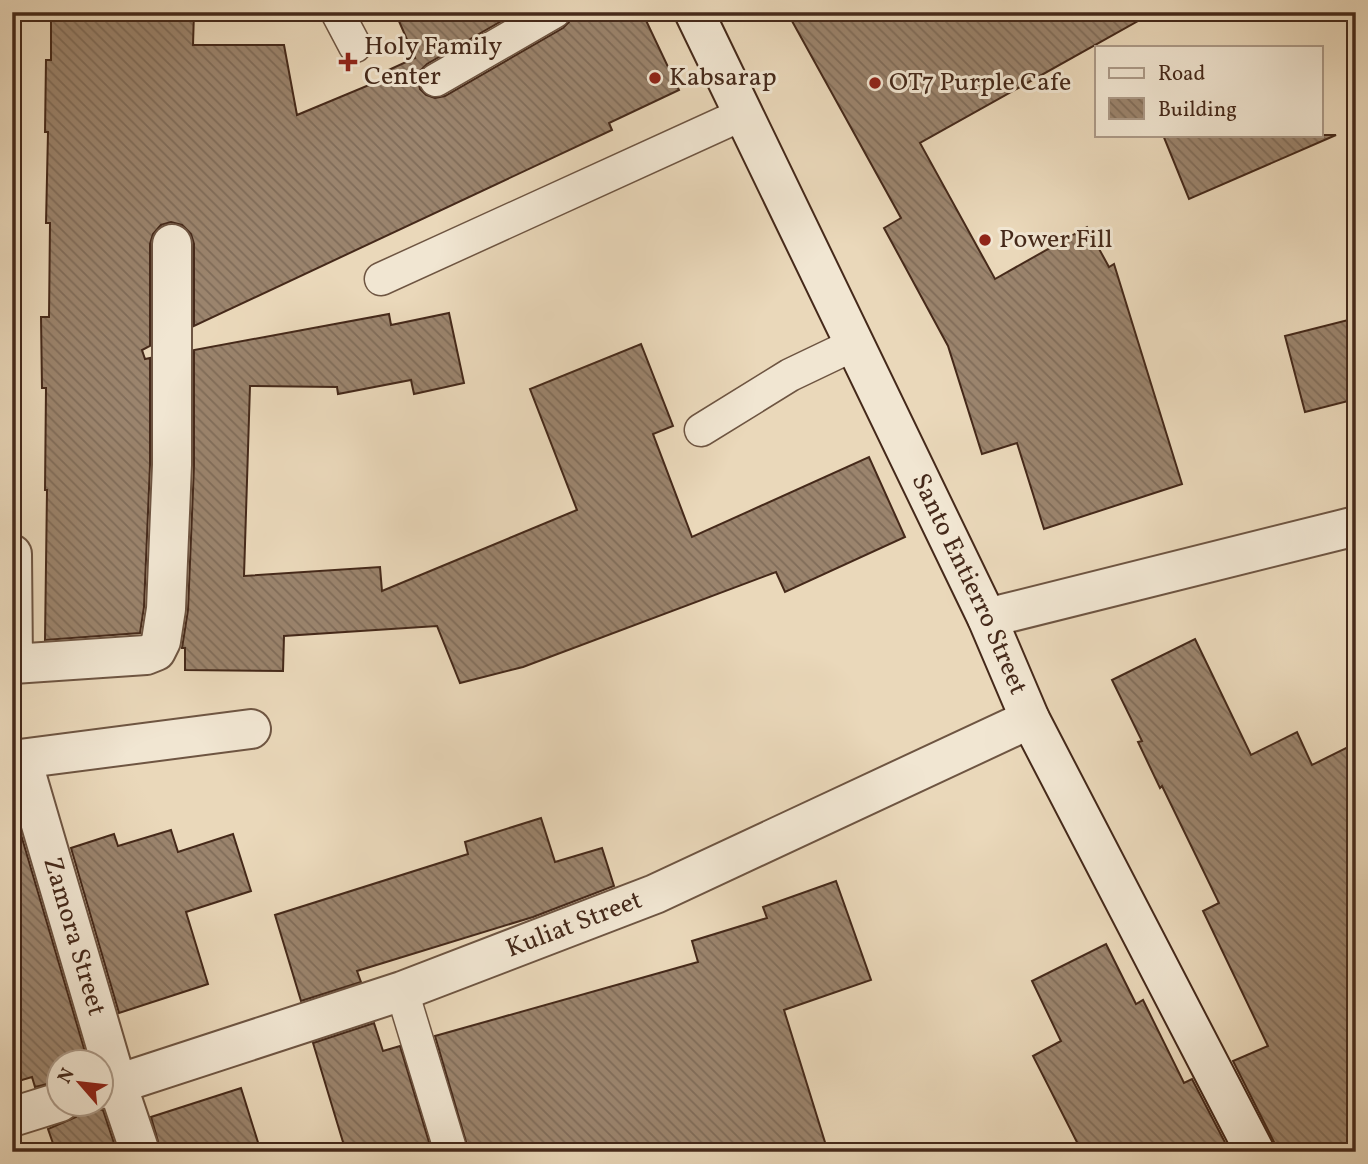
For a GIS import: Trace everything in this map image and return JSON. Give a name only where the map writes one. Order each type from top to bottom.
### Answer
[{"type":"street","name":"Santo Entierro Street","points":[[694,12],[987,618],[1030,719],[1255,1152]]},
{"type":"street","points":[[12,554],[13,664],[146,655],[156,651],[161,641],[166,609],[172,465],[172,244]]},
{"type":"street","points":[[987,618],[1356,526]]},
{"type":"street","name":"Kuliat Street","points":[[116,1084],[402,991],[655,894],[1030,719]]},
{"type":"street","points":[[17,760],[251,729]]},
{"type":"street","name":"Zamora Street","points":[[17,760],[98,1048]]},
{"type":"street","name":"Zamora Street","points":[[116,1101],[140,1152]]},
{"type":"street","points":[[12,1117],[46,1106]]},
{"type":"lane","points":[[337,12],[355,46]]},
{"type":"lane","points":[[436,80],[554,12]]},
{"type":"lane","points":[[381,279],[743,114]]},
{"type":"lane","points":[[701,430],[790,375],[855,344]]},
{"type":"lane","points":[[402,991],[452,1152]]},
{"type":"building","points":[[51,12],[194,12],[193,45],[284,45],[297,115],[386,78],[384,72],[415,58],[395,12],[517,12],[421,70],[418,79],[420,89],[435,98],[445,96],[563,28],[569,22],[572,12],[642,12],[679,90],[609,123],[612,130],[194,326],[194,244],[191,234],[182,225],[171,222],[161,225],[153,234],[150,244],[150,346],[142,350],[145,359],[150,358],[150,465],[144,607],[140,633],[45,640],[46,388],[42,388],[41,317],[49,317],[50,223],[46,223],[48,132],[45,132],[46,60],[51,60]]},
{"type":"building","points":[[787,12],[1154,12],[920,143],[995,279],[1087,227],[1109,267],[1114,264],[1182,484],[1044,529],[1017,443],[982,454],[948,346],[884,228],[901,218]]},
{"type":"building","points":[[1336,135],[1189,199],[1163,136]]},
{"type":"building","points":[[449,313],[464,383],[414,394],[411,380],[338,394],[337,387],[250,386],[244,576],[380,567],[382,591],[577,510],[530,389],[641,344],[673,426],[653,434],[692,537],[869,457],[905,537],[785,592],[776,572],[523,667],[460,683],[437,626],[284,636],[283,671],[185,670],[185,648],[182,648],[188,610],[194,466],[194,350],[389,314],[391,325]]},
{"type":"building","points":[[1356,318],[1356,399],[1305,412],[1285,336]]},
{"type":"building","points":[[1195,639],[1251,755],[1297,732],[1312,765],[1356,743],[1356,1152],[1277,1152],[1233,1061],[1268,1046],[1203,911],[1219,903],[1162,786],[1160,788],[1138,742],[1142,741],[1112,680]]},
{"type":"building","points":[[12,804],[84,1048],[46,1048],[46,1084],[35,1087],[32,1077],[12,1083]]},
{"type":"building","points":[[541,818],[555,862],[602,848],[614,886],[533,917],[357,971],[361,982],[301,1001],[275,915],[468,854],[465,842]]},
{"type":"building","points":[[171,830],[178,852],[233,834],[251,891],[186,912],[208,984],[119,1013],[71,848],[114,834],[118,846]]},
{"type":"building","points":[[836,881],[871,980],[784,1010],[828,1152],[469,1152],[435,1036],[698,962],[692,941],[767,918],[763,907]]},
{"type":"building","points":[[1106,944],[1136,1004],[1143,1000],[1184,1083],[1192,1079],[1230,1152],[1082,1152],[1033,1056],[1061,1041],[1032,981]]},
{"type":"building","points":[[374,1023],[383,1051],[400,1046],[432,1152],[346,1152],[313,1043]]},
{"type":"building","points":[[241,1088],[261,1152],[161,1152],[151,1117]]},
{"type":"building","points":[[74,1118],[106,1118],[117,1152],[56,1152],[48,1129]]},
{"type":"place","name":"Holy Family Center","points":[[348,62]]},
{"type":"place","name":"Kabsarap","points":[[655,78]]},
{"type":"place","name":"OT7 Purple Cafe","points":[[875,83]]},
{"type":"place","name":"Power Fill","points":[[985,240]]}]
